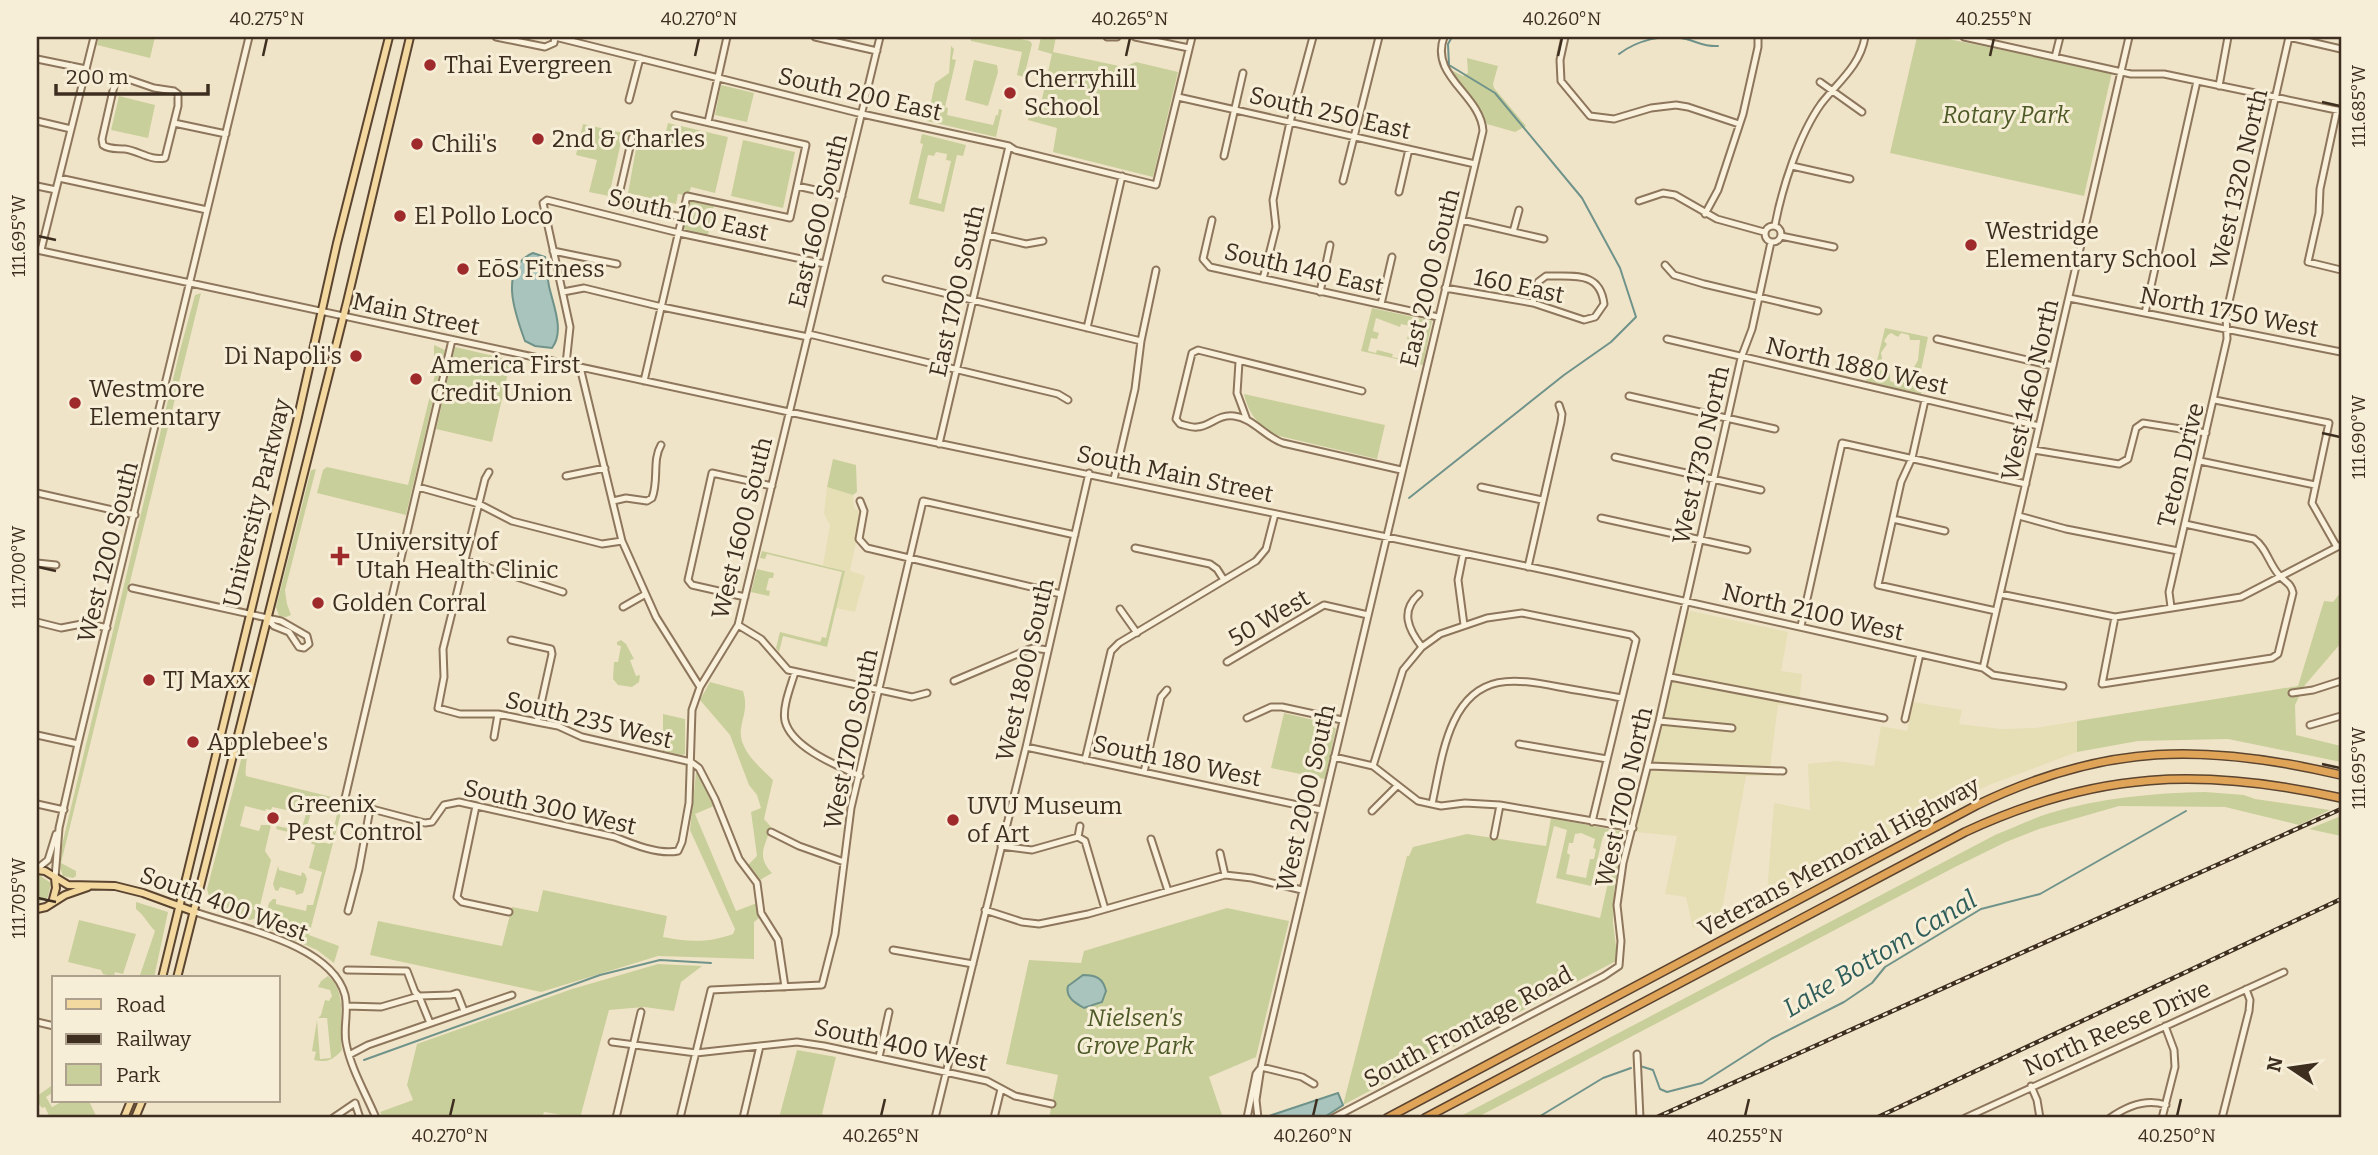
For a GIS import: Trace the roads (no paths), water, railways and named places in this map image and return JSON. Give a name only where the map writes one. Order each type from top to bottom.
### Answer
[{"type":"highway","name":"Veterans Memorial Highway","points":[[1387,1118],[1978,805],[2030,782],[2099,762],[2178,753],[2263,758],[2341,775]]},
{"type":"highway","name":"Veterans Memorial Highway","points":[[1426,1118],[1965,832],[2024,807],[2089,789],[2171,778],[2246,780],[2341,798]]},
{"type":"main road","name":"University Parkway","points":[[162,976],[337,243],[389,37]]},
{"type":"main road","name":"University Parkway","points":[[178,976],[410,37]]},
{"type":"main road","name":"South 400 West","points":[[37,870],[45,871],[68,885],[115,886],[195,912]]},
{"type":"main road","points":[[52,903],[56,888],[55,878]]},
{"type":"main road","name":"South 400 West","points":[[40,908],[90,886]]},
{"type":"street","points":[[39,250],[94,37]]},
{"type":"street","name":"West 1200 South","points":[[37,870],[48,860],[64,810],[249,37]]},
{"type":"street","points":[[496,37],[545,47],[551,47],[555,37]]},
{"type":"street","name":"South 200 East","points":[[555,37],[862,114],[1009,146],[1015,150],[1156,185],[1178,97]]},
{"type":"street","points":[[708,122],[727,37]]},
{"type":"street","points":[[816,37],[877,51]]},
{"type":"street","name":"East 1600 South","points":[[789,412],[880,37]]},
{"type":"street","points":[[1107,37],[1117,37]]},
{"type":"street","points":[[1135,37],[1189,48]]},
{"type":"street","points":[[1178,97],[1192,37]]},
{"type":"street","points":[[1263,279],[1276,227],[1273,200],[1313,37]]},
{"type":"street","points":[[1343,181],[1379,37]]},
{"type":"street","name":"East 2000 South","points":[[1386,538],[1483,131],[1476,110],[1446,70],[1440,53],[1444,37]]},
{"type":"street","points":[[1565,37],[1560,60],[1561,81],[1590,116],[1614,118],[1651,108],[1676,105],[1739,124]]},
{"type":"street","points":[[1705,214],[1718,190],[1739,124],[1758,47],[1758,37]]},
{"type":"street","points":[[1775,225],[1800,143],[1821,105],[1849,73],[1863,47],[1865,37]]},
{"type":"street","points":[[1964,37],[2140,76],[2164,74],[2339,111],[2320,189],[2319,213],[2308,262],[2341,270]]},
{"type":"street","points":[[2055,57],[2060,37]]},
{"type":"street","name":"West 1460 North","points":[[1983,668],[2129,37]]},
{"type":"street","points":[[2218,86],[2228,37]]},
{"type":"street","points":[[2289,37],[2341,49]]},
{"type":"street","name":"West 1320 North","points":[[2226,330],[2226,315],[2289,37]]},
{"type":"street","points":[[629,100],[639,58]]},
{"type":"street","points":[[37,59],[86,69]]},
{"type":"street","points":[[1224,156],[1243,73]]},
{"type":"street","points":[[120,77],[176,92],[179,99],[174,122],[168,150],[162,159],[125,149],[106,148],[102,143],[114,86],[120,77]]},
{"type":"street","points":[[2145,313],[2197,81]]},
{"type":"street","points":[[1820,82],[1862,112]]},
{"type":"street","name":"South 250 East","points":[[1178,97],[1475,164]]},
{"type":"street","points":[[644,381],[687,196],[790,218],[806,145],[676,115]]},
{"type":"street","points":[[37,121],[71,129]]},
{"type":"street","points":[[174,122],[226,134]]},
{"type":"street","points":[[632,138],[617,203],[682,217]]},
{"type":"street","name":"East 1700 South","points":[[939,444],[1009,146]]},
{"type":"street","points":[[1399,192],[1409,149]]},
{"type":"street","points":[[1793,166],[1850,179]]},
{"type":"street","points":[[1087,328],[1122,176]]},
{"type":"street","points":[[59,178],[207,210]]},
{"type":"street","points":[[37,186],[56,190]]},
{"type":"street","points":[[797,186],[842,196]]},
{"type":"street","points":[[1639,201],[1663,193],[1675,195],[1705,214],[1764,232]]},
{"type":"street","name":"South 100 East","points":[[554,251],[543,202],[547,200],[679,233],[825,264]]},
{"type":"street","points":[[1513,232],[1518,211]]},
{"type":"street","name":"South 140 East","points":[[1212,220],[1203,259],[1210,267],[1438,317]]},
{"type":"street","points":[[1462,220],[1545,239]]},
{"type":"street","points":[[1775,225],[1780,229],[1781,236],[1777,241],[1771,242],[1765,238],[1764,232],[1768,226],[1775,225]]},
{"type":"street","points":[[988,235],[1026,244],[1043,242]]},
{"type":"street","points":[[1781,236],[1834,247]]},
{"type":"street","name":"West 1730 North","points":[[1670,677],[1727,418],[1741,358],[1752,329],[1771,242]]},
{"type":"street","points":[[1320,292],[1330,245]]},
{"type":"street","name":"Main Street","points":[[39,250],[789,412]]},
{"type":"street","points":[[566,364],[570,327],[554,251],[617,264]]},
{"type":"street","points":[[1381,304],[1392,257]]},
{"type":"street","points":[[1665,265],[1674,275],[1704,285],[1818,311]]},
{"type":"street","points":[[1114,479],[1135,389],[1141,341],[1156,270]]},
{"type":"street","name":"160 East","points":[[1446,288],[1533,303],[1584,320],[1595,317],[1604,304],[1598,285],[1591,279],[1542,278],[1538,282],[1533,303]]},
{"type":"street","points":[[886,279],[1141,341]]},
{"type":"street","points":[[563,292],[584,288],[662,307],[808,335],[958,368],[1058,394],[1068,400]]},
{"type":"street","name":"North 1750 West","points":[[2068,298],[2341,352]]},
{"type":"street","name":"Teton Drive","points":[[2171,607],[2169,592],[2215,400],[2227,339],[2226,330]]},
{"type":"street","name":"North 1880 West","points":[[1667,339],[2039,426]]},
{"type":"street","points":[[1937,339],[2053,366]]},
{"type":"street","points":[[452,340],[418,488],[479,504],[512,521],[602,544],[622,541]]},
{"type":"street","points":[[1362,391],[1196,351],[1192,353],[1177,421],[1198,428],[1223,416],[1235,416],[1247,420],[1266,435],[1283,443],[1401,470]]},
{"type":"street","points":[[1239,362],[1237,393],[1247,420]]},
{"type":"street","points":[[580,367],[622,541],[644,595],[700,687]]},
{"type":"street","points":[[1629,396],[1775,429]]},
{"type":"street","points":[[1925,400],[1912,458],[1901,482],[1878,585],[1996,611]]},
{"type":"street","points":[[2000,594],[2115,617],[2242,597],[2339,546],[2313,508],[2315,485],[2329,423],[2215,400]]},
{"type":"street","points":[[1528,567],[1561,422],[1559,405]]},
{"type":"street","name":"South Main Street","points":[[789,412],[1463,555],[1555,572]]},
{"type":"street","name":"West 1600 South","points":[[680,850],[689,803],[692,710],[700,687],[738,625],[789,412]]},
{"type":"street","points":[[2034,450],[2119,464],[2130,457],[2136,428],[2140,424],[2147,422],[2206,433]]},
{"type":"street","points":[[1801,626],[1842,443],[2026,484]]},
{"type":"street","points":[[613,501],[626,498],[647,501],[652,498],[657,479],[657,453],[661,445]]},
{"type":"street","points":[[1615,457],[1761,490]]},
{"type":"street","points":[[2200,461],[2315,485]]},
{"type":"street","points":[[566,476],[605,468]]},
{"type":"street","points":[[489,472],[465,560],[563,592]]},
{"type":"street","points":[[745,597],[689,582],[712,473],[772,486]]},
{"type":"street","name":"West 1800 South","points":[[935,1118],[1026,747],[1089,474]]},
{"type":"street","points":[[1481,487],[1542,500]]},
{"type":"street","name":"South 300 West","points":[[418,488],[345,796],[349,802],[429,823],[449,802],[615,837],[649,848],[671,852],[680,850]]},
{"type":"street","points":[[37,493],[135,515]]},
{"type":"street","points":[[860,501],[864,511],[859,536],[861,543],[867,548],[1061,594]]},
{"type":"street","name":"West 1700 South","points":[[785,987],[822,985],[835,934],[851,808],[923,501],[1075,535]]},
{"type":"street","points":[[1085,760],[1111,650],[1256,561],[1266,549],[1275,514]]},
{"type":"street","points":[[2019,516],[2066,529],[2178,551]]},
{"type":"street","points":[[1601,518],[1747,551]]},
{"type":"street","points":[[1893,519],[1945,531]]},
{"type":"street","points":[[2115,617],[2102,684],[2274,657],[2280,650],[2293,593],[2291,586],[2281,577],[2261,545],[2255,538],[2185,524]]},
{"type":"street","name":"West 2000 South","points":[[1258,1118],[1256,1100],[1261,1067],[1386,538]]},
{"type":"street","points":[[1135,548],[1210,564],[1224,580]]},
{"type":"street","points":[[1463,555],[1458,580],[1464,625]]},
{"type":"street","name":"South 235 West","points":[[465,560],[443,649],[444,677],[438,708],[460,714],[498,714],[558,726],[582,737],[691,762]]},
{"type":"street","points":[[37,563],[56,565]]},
{"type":"street","name":"North 2100 West","points":[[1555,572],[1983,668],[1993,675],[2063,686]]},
{"type":"street","points":[[132,589],[281,621],[307,636],[309,644],[299,648],[289,632],[274,626],[267,619]]},
{"type":"street","points":[[1419,594],[1409,608],[1407,622],[1412,635],[1422,646]]},
{"type":"street","points":[[623,607],[644,595]]},
{"type":"street","name":"50 West","points":[[1227,662],[1324,605],[1368,615]]},
{"type":"street","points":[[1120,609],[1137,633]]},
{"type":"street","points":[[1373,766],[1400,677],[1409,660],[1422,646],[1440,634],[1497,615],[1522,613],[1631,635],[1636,640],[1592,821]]},
{"type":"street","points":[[37,622],[61,628],[87,623],[107,628]]},
{"type":"street","points":[[738,625],[761,639],[788,670],[912,697],[927,693]]},
{"type":"street","points":[[511,640],[551,649],[537,722]]},
{"type":"street","points":[[954,681],[1033,648],[1048,650]]},
{"type":"street","points":[[1905,719],[1920,654]]},
{"type":"street","points":[[795,672],[785,720],[791,734],[832,764],[860,776]]},
{"type":"street","points":[[1670,677],[1884,718]]},
{"type":"street","name":"West 1700 North","points":[[1619,966],[1619,888],[1623,863],[1670,677]]},
{"type":"street","points":[[1432,804],[1454,720],[1472,696],[1483,687],[1497,681],[1513,680],[1622,698]]},
{"type":"street","points":[[2292,693],[2341,681]]},
{"type":"street","points":[[1144,772],[1161,697],[1167,690]]},
{"type":"street","points":[[1247,718],[1270,707],[1282,707],[1342,720]]},
{"type":"street","points":[[494,737],[498,714]]},
{"type":"street","points":[[2310,725],[2341,716]]},
{"type":"street","points":[[1659,721],[1732,728]]},
{"type":"street","points":[[37,735],[78,744]]},
{"type":"street","points":[[1519,744],[1608,759]]},
{"type":"street","name":"South 180 West","points":[[1026,747],[1321,810]]},
{"type":"street","points":[[1334,757],[1373,766],[1418,801],[1432,804],[1500,805],[1633,828]]},
{"type":"street","points":[[680,1118],[711,990],[785,987],[778,940],[761,913],[757,883],[734,849],[715,799],[699,768],[691,762]]},
{"type":"street","points":[[1649,766],[1783,771]]},
{"type":"street","points":[[1372,811],[1397,786]]},
{"type":"street","points":[[37,804],[64,810]]},
{"type":"street","points":[[1494,836],[1500,805]]},
{"type":"street","points":[[475,806],[457,895],[462,902],[509,912]]},
{"type":"street","points":[[348,911],[370,809]]},
{"type":"street","points":[[1078,837],[1080,826]]},
{"type":"street","name":"West 1200 South","points":[[55,878],[59,828]]},
{"type":"street","points":[[771,832],[799,846],[844,862]]},
{"type":"street","points":[[1001,846],[1032,850],[1078,837],[1085,841],[1105,909]]},
{"type":"street","points":[[1151,839],[1168,891]]},
{"type":"street","points":[[1220,853],[1225,875]]},
{"type":"street","points":[[985,910],[1040,925],[1225,875],[1252,878],[1302,890]]},
{"type":"street","points":[[37,916],[40,908]]},
{"type":"street","name":"South 400 West","points":[[195,912],[265,935],[318,959],[336,977],[345,996],[346,1006]]},
{"type":"street","points":[[893,950],[973,964]]},
{"type":"street","name":"South Frontage Road","points":[[1333,1118],[1619,966]]},
{"type":"street","points":[[347,970],[407,971],[429,1023]]},
{"type":"street","name":"North Reese Drive","points":[[1965,1118],[1975,1116],[2031,1086],[2284,972]]},
{"type":"street","points":[[2222,1118],[2249,1011],[2250,1000],[2246,989]]},
{"type":"street","points":[[376,1118],[349,1055],[345,1035],[346,1006],[381,1007],[419,996],[457,993],[464,1011]]},
{"type":"street","points":[[349,1055],[368,1045],[512,995]]},
{"type":"street","points":[[616,1118],[641,1012]]},
{"type":"street","points":[[879,1057],[889,1012]]},
{"type":"street","points":[[2162,1118],[2175,1059],[2165,1026]]},
{"type":"street","name":"South 400 West","points":[[612,1042],[696,1053],[797,1042],[987,1081],[1015,1096],[1052,1104]]},
{"type":"street","points":[[743,1118],[760,1046]]},
{"type":"street","points":[[1637,1054],[1640,1118]]},
{"type":"street","points":[[1261,1067],[1302,1077],[1314,1084]]},
{"type":"street","name":"West 2000 South","points":[[1248,1118],[1256,1074],[1261,1067]]},
{"type":"street","points":[[2031,1086],[2040,1118]]},
{"type":"street","points":[[994,1118],[1002,1088]]},
{"type":"street","points":[[2110,1118],[2144,1102],[2154,1101],[2166,1105]]},
{"type":"street","points":[[332,1118],[355,1103],[360,1118]]},
{"type":"water","points":[[533,253],[545,257],[558,326],[558,334],[552,348],[535,346],[525,341],[514,305],[512,280],[516,269],[522,260]]},
{"type":"water","points":[[1083,975],[1098,978],[1106,991],[1102,1002],[1084,1008],[1072,999],[1067,990],[1068,986]]},
{"type":"water","points":[[1338,1093],[1343,1105],[1323,1118],[1266,1117]]},
{"type":"waterway","points":[[1409,498],[1564,375],[1611,342],[1636,317],[1620,268],[1582,198],[1495,93],[1449,65],[1448,44],[1452,37]]},
{"type":"waterway","points":[[1619,54],[1633,45],[1668,37],[1718,46]]},
{"type":"waterway","name":"Lake Bottom Canal","points":[[1640,1066],[1653,1070],[1660,1089],[1667,1092],[1702,1083],[1771,1039],[1844,1002],[1872,983],[1885,967],[1981,909],[2040,894],[2186,811]]},
{"type":"waterway","points":[[364,1060],[600,975],[660,960],[711,963]]},
{"type":"waterway","name":"Lake Bottom Canal","points":[[1537,1118],[1603,1078],[1631,1068]]},
{"type":"railway","points":[[1655,1118],[2341,809]]},
{"type":"railway","points":[[1876,1118],[2341,899]]},
{"type":"place","name":"Thai Evergreen","points":[[430,65]]},
{"type":"place","name":"Cherryhill School","points":[[1010,93]]},
{"type":"place","name":"2nd & Charles","points":[[538,139]]},
{"type":"place","name":"Chili's","points":[[417,144]]},
{"type":"place","name":"El Pollo Loco","points":[[400,216]]},
{"type":"place","name":"Westridge Elementary School","points":[[1971,245]]},
{"type":"place","name":"EōS Fitness","points":[[463,269]]},
{"type":"place","name":"Di Napoli's","points":[[356,356]]},
{"type":"place","name":"America First Credit Union","points":[[416,379]]},
{"type":"place","name":"Westmore Elementary","points":[[75,403]]},
{"type":"place","name":"University of Utah Health Clinic","points":[[340,556]]},
{"type":"place","name":"Golden Corral","points":[[318,603]]},
{"type":"place","name":"TJ Maxx","points":[[149,680]]},
{"type":"place","name":"Applebee's","points":[[193,742]]},
{"type":"place","name":"Greenix Pest Control","points":[[273,818]]},
{"type":"place","name":"UVU Museum of Art","points":[[953,820]]},
{"type":"park label","name":"Rotary Park","points":[[2006,115]]},
{"type":"park label","name":"Nielsen's Grove Park","points":[[1135,1032]]}]
